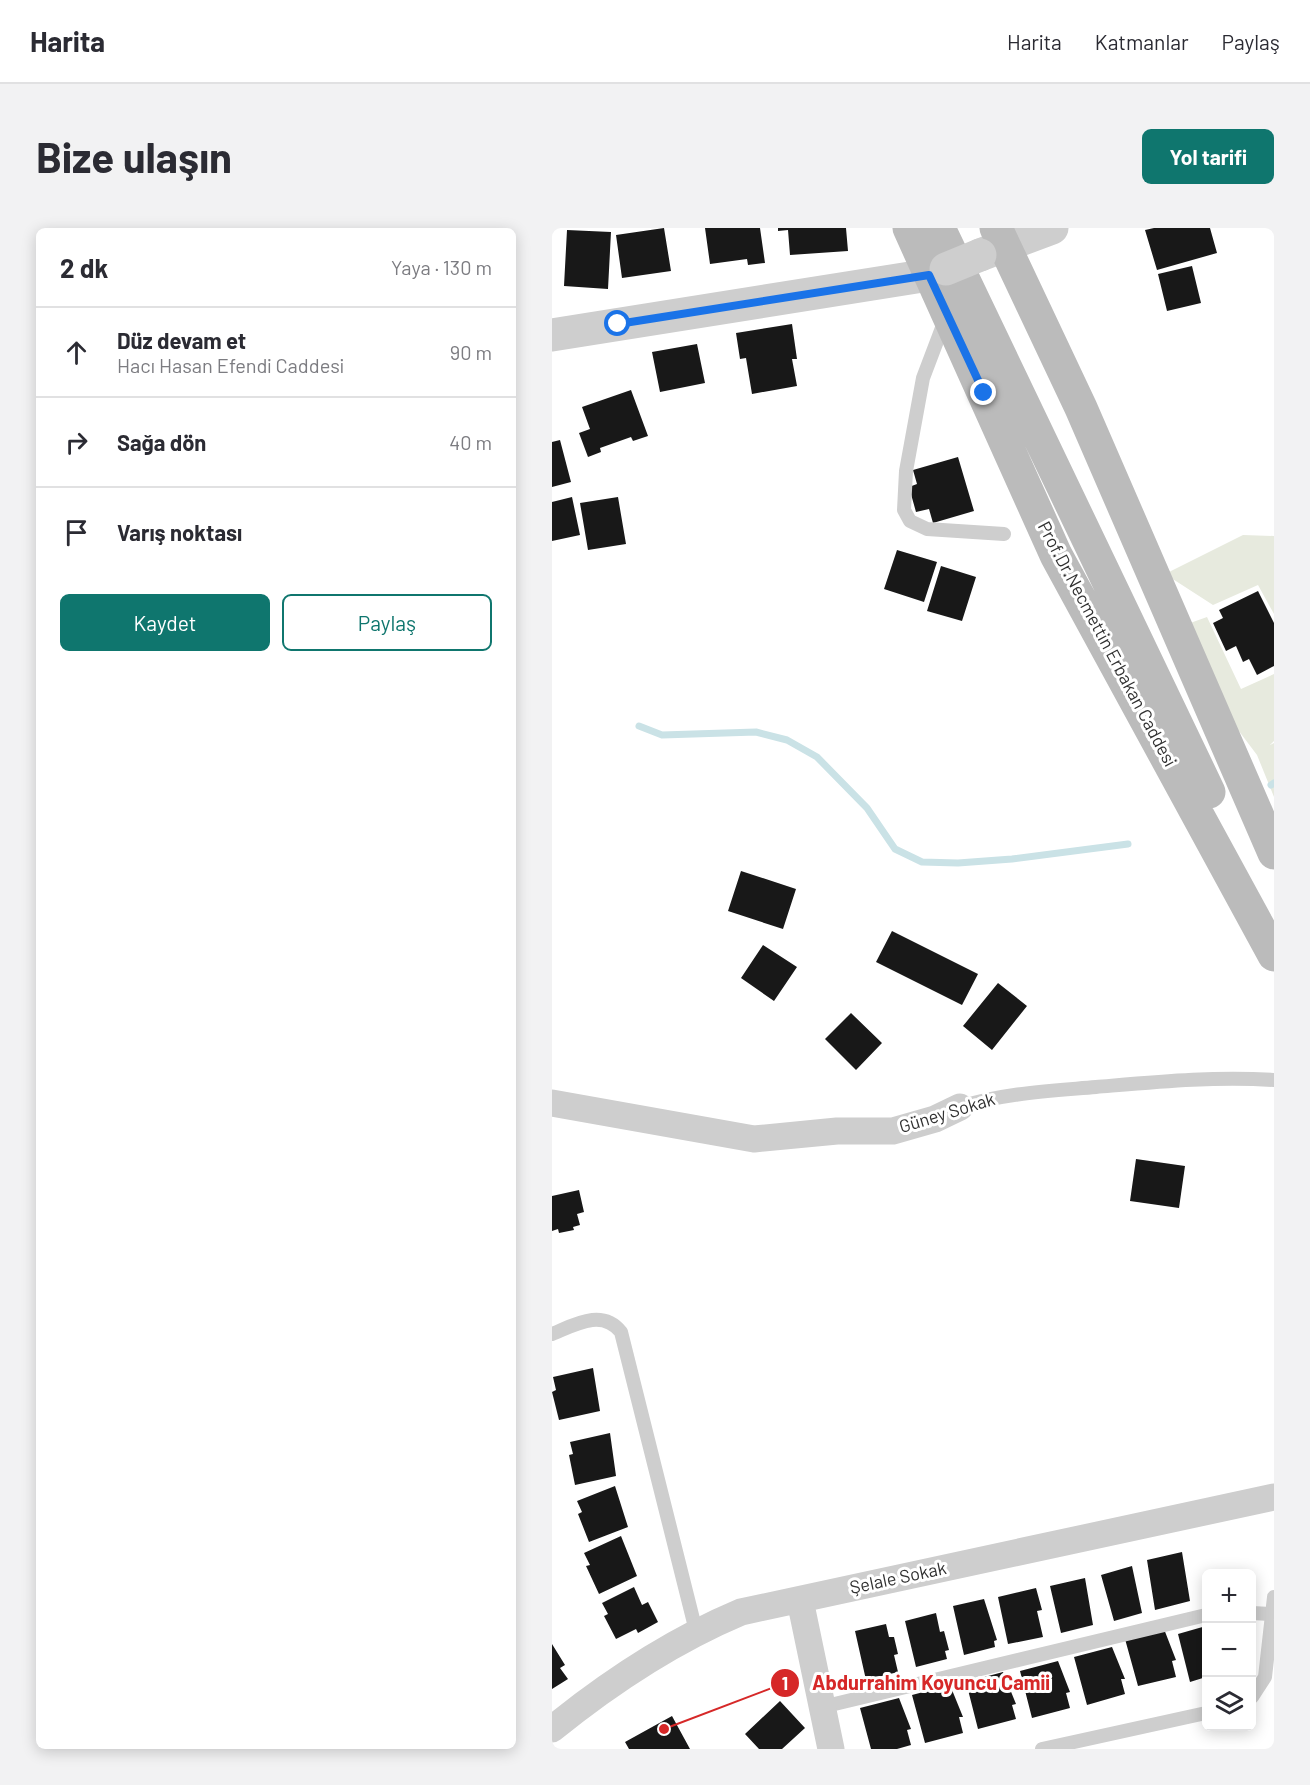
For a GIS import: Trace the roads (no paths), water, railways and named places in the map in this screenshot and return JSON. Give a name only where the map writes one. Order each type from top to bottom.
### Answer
[{"type":"main road","name":"Prof.Dr.Necmettin Erbakan Caddesi","points":[[909,228],[938,272],[948,312],[1056,555],[1274,955]]},
{"type":"main road","name":"Prof.Dr.Necmettin Erbakan Caddesi","points":[[939,228],[1274,927]]},
{"type":"main road","points":[[1000,239],[1081,408],[1274,853]]},
{"type":"street","points":[[552,335],[938,272],[1000,239],[1052,228]]},
{"type":"street","name":"Güney Sokak","points":[[552,1103],[754,1139],[837,1131],[893,1131],[925,1122],[960,1107]]},
{"type":"street","name":"Şelale Sokak","points":[[552,1729],[583,1704],[696,1631],[741,1612],[1274,1497]]},
{"type":"street","points":[[800,1600],[831,1749]]},
{"type":"lane","points":[[948,312],[923,378],[906,471],[904,510],[910,521],[927,529],[1004,534]]},
{"type":"lane","name":"Güney Sokak","points":[[960,1107],[999,1096],[1027,1093],[1230,1078],[1274,1080]]},
{"type":"lane","points":[[552,1334],[594,1319],[609,1321],[621,1332],[696,1631]]},
{"type":"lane","points":[[1256,1690],[1265,1677],[1270,1614],[1274,1597]]},
{"type":"lane","points":[[1256,1613],[1270,1614]]},
{"type":"lane","points":[[822,1707],[1202,1616]]},
{"type":"lane","points":[[1047,1748],[1202,1714]]},
{"type":"waterway","points":[[639,726],[662,735],[756,732],[787,740],[817,757],[867,808],[895,849],[922,862],[958,863],[1012,859],[1128,844]]},
{"type":"place","name":"Abdurrahim Koyuncu Camii","points":[[664,1729]]}]
